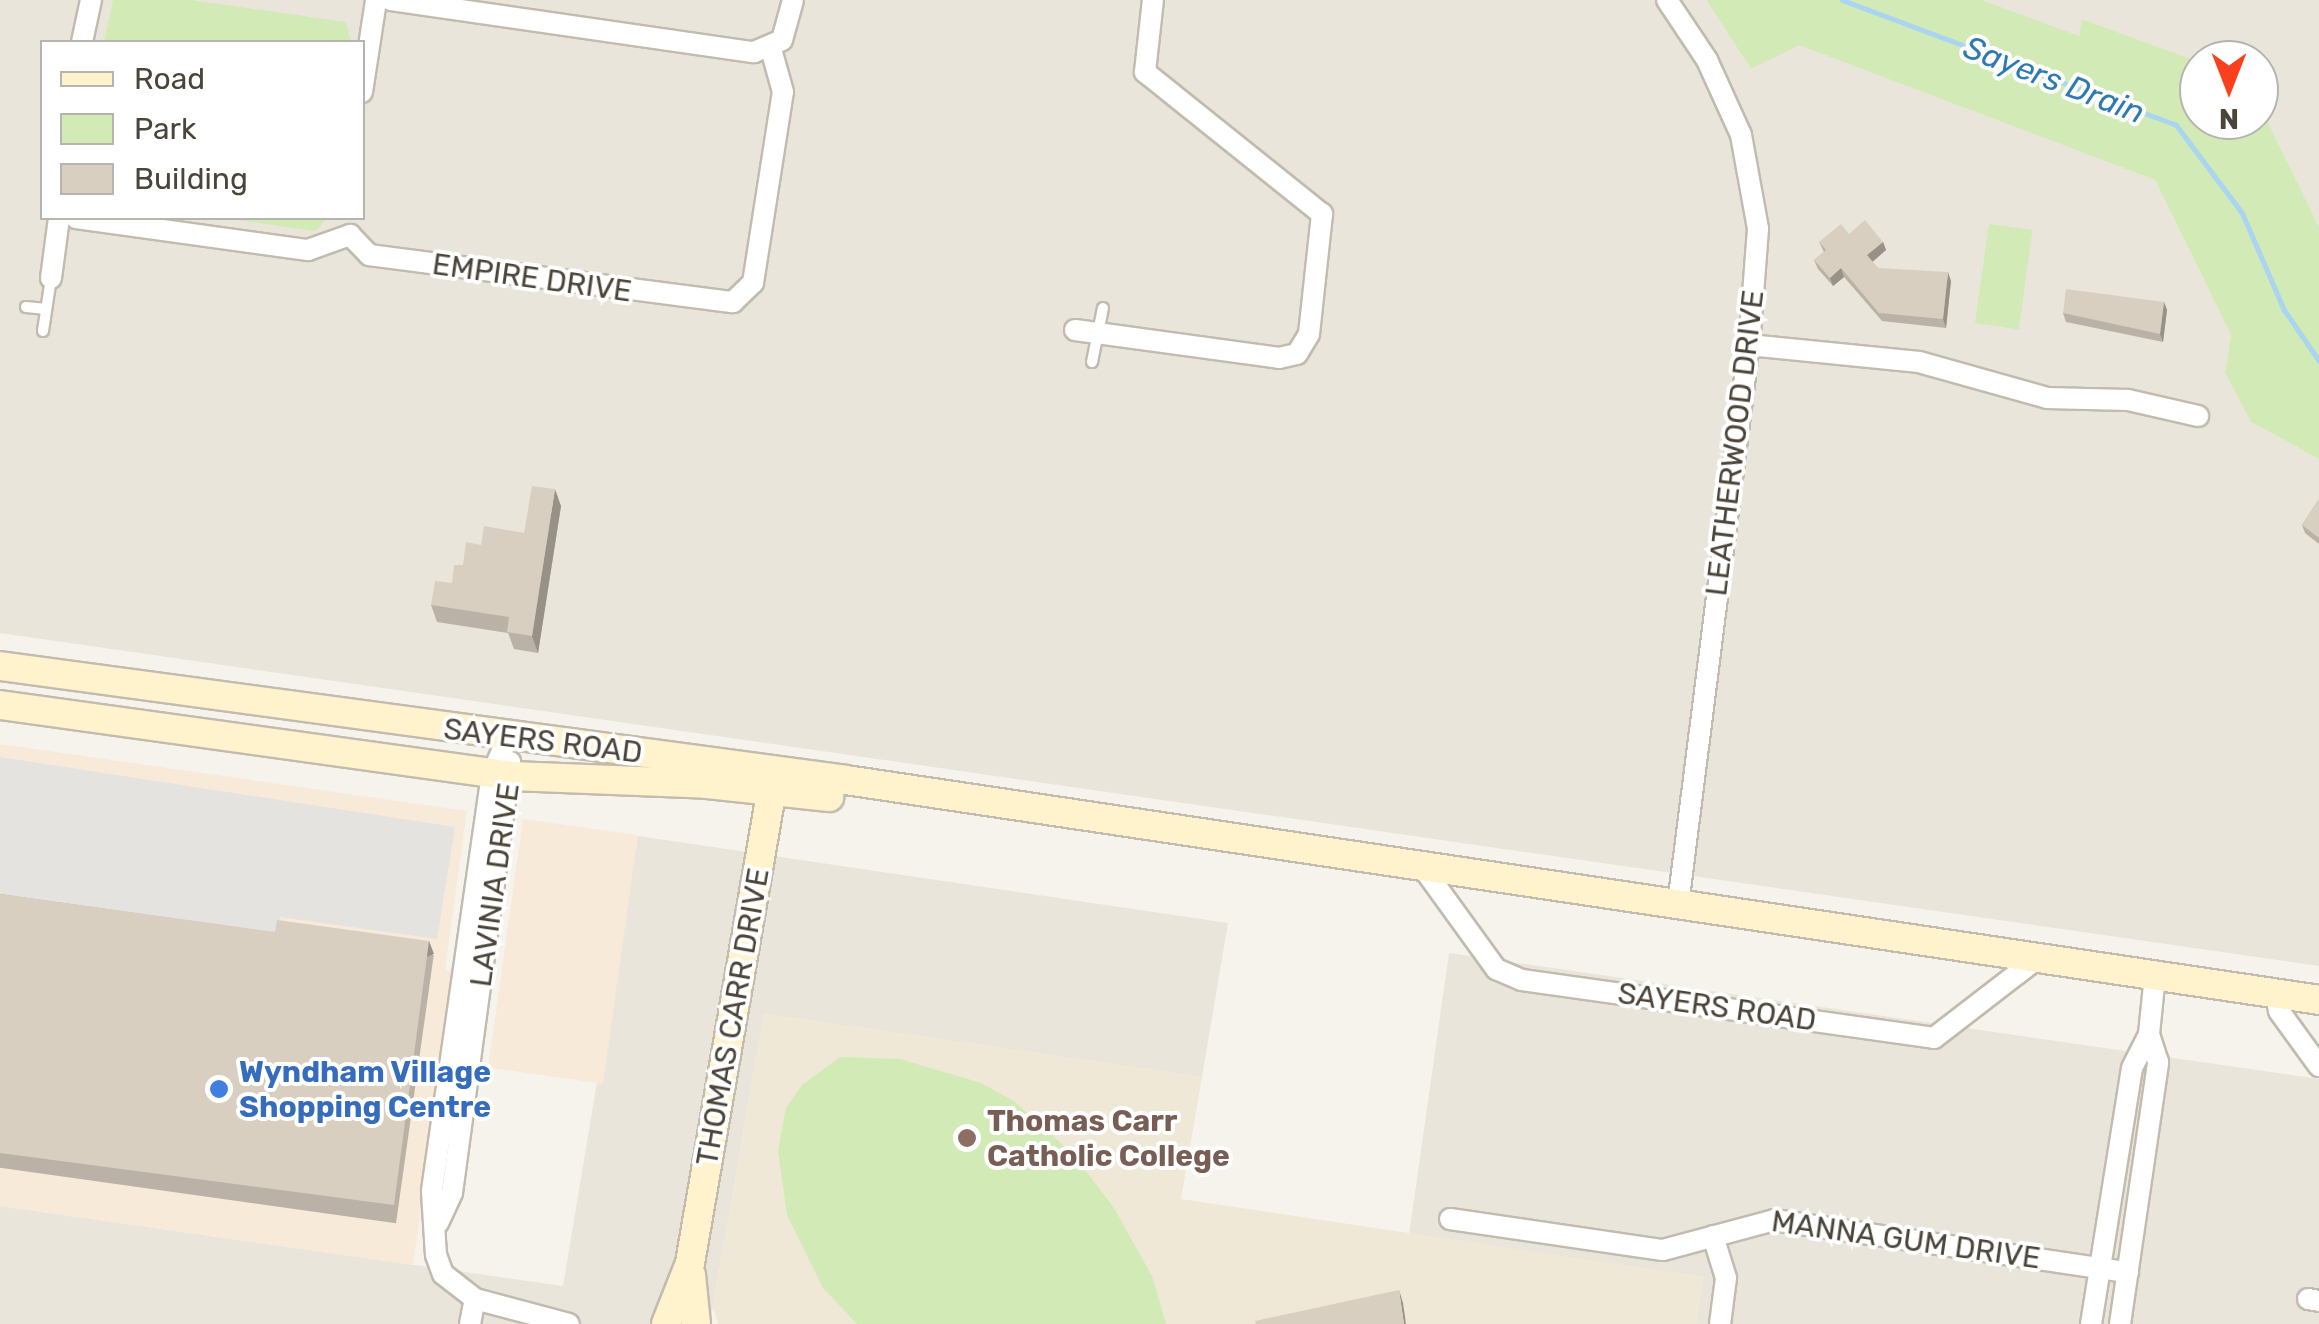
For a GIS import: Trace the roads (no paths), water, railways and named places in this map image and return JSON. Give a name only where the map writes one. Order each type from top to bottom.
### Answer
[{"type":"main road","name":"SAYERS ROAD","points":[[0,666],[508,737],[773,780],[1084,818],[2319,1000]]},
{"type":"main road","name":"SAYERS ROAD","points":[[0,705],[502,775],[773,780]]},
{"type":"main road","name":"THOMAS CARR DRIVE","points":[[668,1324],[690,1263],[773,780]]},
{"type":"main road","name":"THOMAS CARR DRIVE","points":[[690,1263],[693,1324]]},
{"type":"main road","points":[[668,1324],[693,1324]]},
{"type":"street","points":[[83,34],[88,0]]},
{"type":"street","points":[[365,72],[376,0]]},
{"type":"street","points":[[390,0],[747,52],[770,49],[788,27],[793,0]]},
{"type":"street","points":[[1076,330],[1279,358],[1300,352],[1309,334],[1323,231],[1318,207],[1168,89],[1152,66],[1148,36],[1152,0]]},
{"type":"street","name":"LEATHERWOOD DRIVE","points":[[1670,1],[1707,60],[1741,136],[1758,229],[1749,344],[1678,905]]},
{"type":"street","name":"EMPIRE DRIVE","points":[[90,220],[308,250],[347,226],[369,255],[714,304],[738,301],[754,283],[783,92],[770,49]]},
{"type":"street","points":[[51,278],[59,220]]},
{"type":"street","points":[[1749,344],[1919,362],[2047,398],[2128,400],[2198,416]]},
{"type":"street","name":"LAVINIA DRIVE","points":[[475,1299],[442,1274],[438,1223],[452,1192],[508,737]]},
{"type":"street","name":"SAYERS ROAD","points":[[1423,868],[1496,969],[1522,980],[1934,1038],[2038,958]]},
{"type":"street","points":[[2120,1324],[2158,1062],[2150,1034],[2154,975]]},
{"type":"street","points":[[2276,994],[2280,1012],[2319,1066]]},
{"type":"street","points":[[2090,1324],[2132,1068],[2150,1034]]},
{"type":"street","name":"MANNA GUM DRIVE","points":[[1450,1219],[1663,1250],[1774,1220],[2128,1272]]},
{"type":"street","points":[[1713,1236],[1726,1278],[1720,1324]]},
{"type":"street","points":[[470,1324],[475,1299],[569,1324]]},
{"type":"lane","points":[[43,332],[51,278]]},
{"type":"lane","points":[[26,307],[46,309]]},
{"type":"lane","points":[[1092,362],[1103,308]]},
{"type":"waterway","name":"Sayers Drain","points":[[1842,0],[2176,125],[2242,213],[2284,310],[2319,361]]},
{"type":"place","name":"Wyndham Village Shopping Centre","points":[[219,1089]]},
{"type":"place","name":"Thomas Carr Catholic College","points":[[967,1138]]}]
